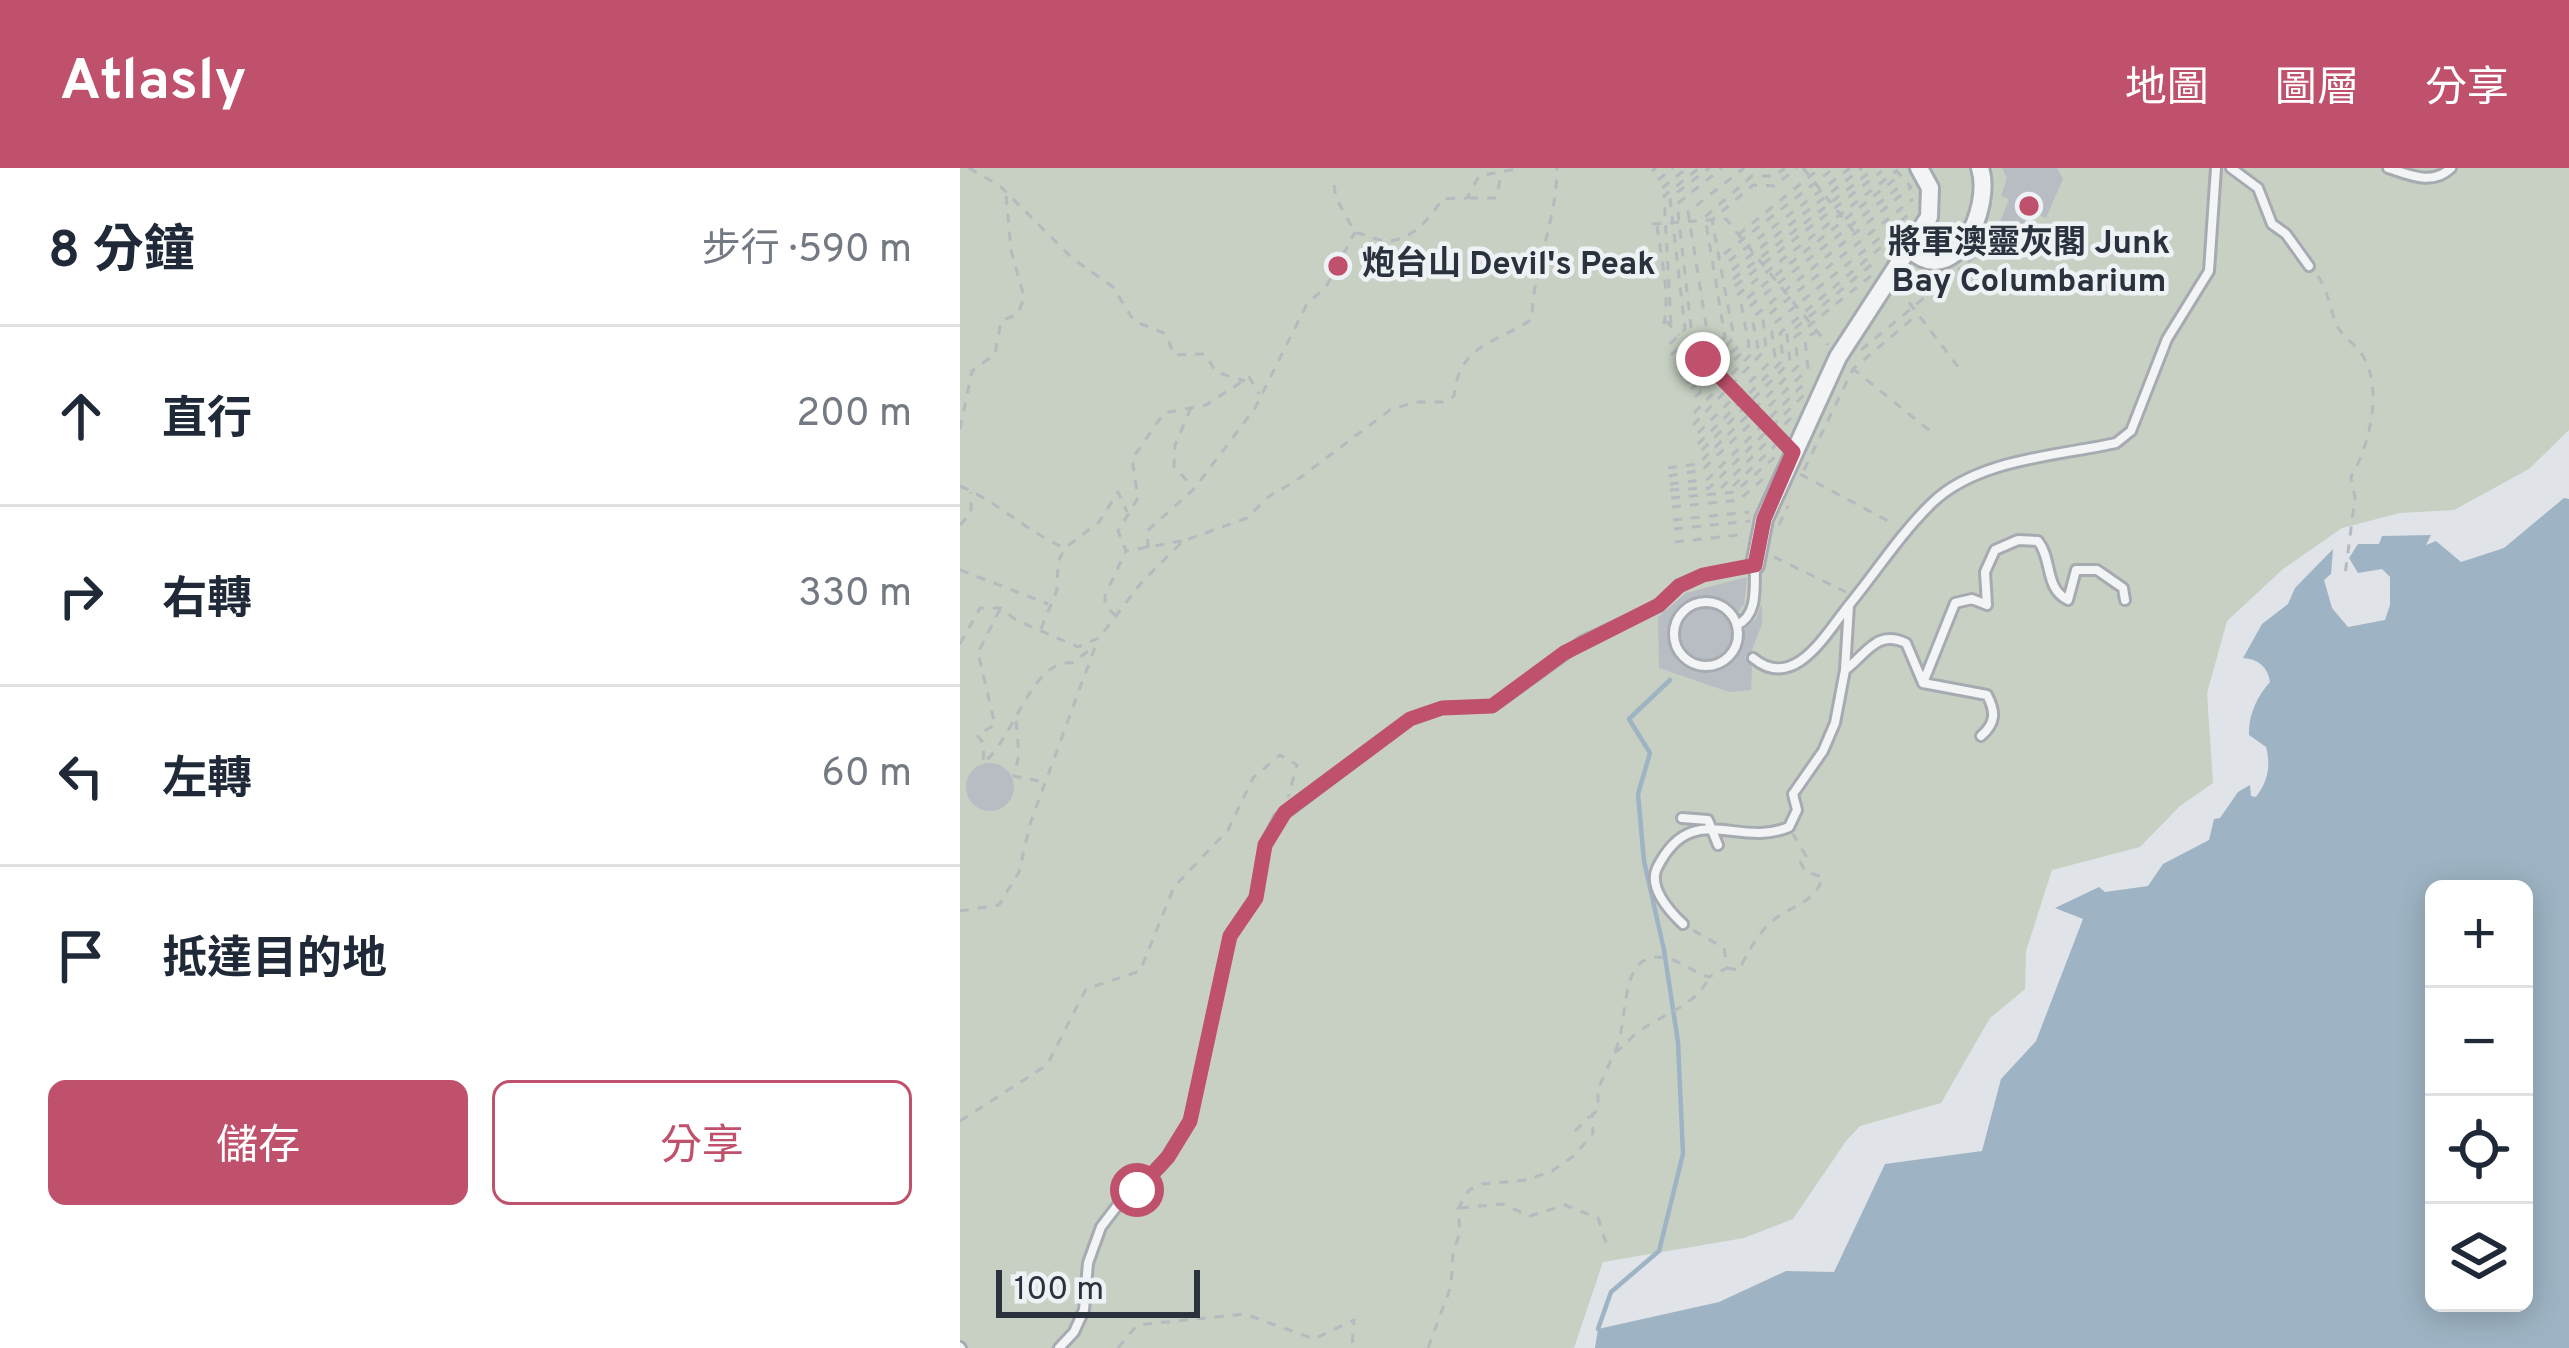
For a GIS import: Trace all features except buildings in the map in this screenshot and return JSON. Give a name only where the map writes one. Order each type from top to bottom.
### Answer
[{"type":"street","points":[[1910,249],[1922,261],[1933,263],[1962,243],[1982,209],[1985,191],[1980,168]]},
{"type":"street","points":[[1763,536],[1790,459],[1889,277],[1922,234],[1930,207],[1928,180],[1913,175]]},
{"type":"lane","points":[[1753,658],[1768,669],[1783,672],[1797,664],[1933,501],[1963,481],[1994,469],[2116,443],[2131,431],[2167,339],[2210,271],[2216,168]]},
{"type":"lane","points":[[2231,168],[2258,188],[2272,224],[2286,234],[2309,266]]},
{"type":"lane","points":[[2388,168],[2428,179],[2441,178],[2451,168]]},
{"type":"lane","points":[[1737,625],[1720,606],[1693,606],[1678,618],[1676,646],[1692,663],[1715,665],[1733,652],[1737,625],[1753,609],[1763,536]]},
{"type":"lane","points":[[1059,1348],[1084,1310],[1088,1262],[1101,1227],[1161,1166],[1190,1121],[1230,936],[1258,892],[1265,845],[1279,818],[1410,719],[1442,708],[1492,706],[1564,653],[1659,605],[1679,586],[1763,536]]},
{"type":"lane","points":[[1923,683],[1954,603],[1972,599],[1987,605],[1985,572],[1995,550],[2018,540],[2038,541],[2047,552],[2048,573],[2058,595],[2068,600],[2076,570],[2097,570],[2123,588],[2125,600]]},
{"type":"lane","points":[[1683,924],[1655,887],[1655,872],[1673,843],[1714,827],[1764,834],[1789,827],[1797,811],[1793,794],[1823,751],[1834,724],[1845,670],[1849,605]]},
{"type":"lane","points":[[1845,670],[1870,645],[1893,637],[1906,643],[1923,683]]},
{"type":"lane","points":[[1923,683],[1987,694],[1995,709],[1991,727],[1981,736]]},
{"type":"lane","points":[[1682,818],[1701,818],[1714,827],[1718,845]]},
{"type":"path","points":[[969,168],[1005,193],[1072,258],[1113,287],[1134,321],[1166,334],[1174,355],[1205,354],[1216,372],[1245,381]]},
{"type":"path","points":[[1467,198],[1479,176],[1521,168]]},
{"type":"path","points":[[1126,551],[1184,541],[1246,518],[1268,497],[1390,410],[1454,396],[1456,372],[1465,359],[1498,334],[1532,319],[1537,269],[1547,248],[1557,194],[1557,168]]},
{"type":"path","points":[[1658,180],[1673,168]]},
{"type":"path","points":[[1662,188],[1688,168]]},
{"type":"path","points":[[1660,332],[1674,320],[1664,196],[1700,168]]},
{"type":"path","points":[[1670,344],[1684,329],[1670,198],[1708,168]]},
{"type":"path","points":[[1671,355],[1693,335],[1676,204],[1722,168]]},
{"type":"path","points":[[1678,368],[1708,337],[1688,212],[1744,168]]},
{"type":"path","points":[[1704,221],[1752,176],[1774,176],[1784,168]]},
{"type":"path","points":[[1698,444],[1783,360],[1780,332],[1882,267],[1800,168],[1774,185],[1753,185],[1712,220]]},
{"type":"path","points":[[1724,254],[1820,168]]},
{"type":"path","points":[[1739,238],[1834,168]]},
{"type":"path","points":[[1730,262],[1850,168]]},
{"type":"path","points":[[1732,270],[1862,168]]},
{"type":"path","points":[[1733,279],[1875,168]]},
{"type":"path","points":[[1735,286],[1882,171]]},
{"type":"path","points":[[1897,171],[1913,175]]},
{"type":"path","points":[[1695,398],[1748,346],[1741,303],[1840,214],[1897,171]]},
{"type":"path","points":[[1737,295],[1848,224],[1897,171]]},
{"type":"path","points":[[1334,185],[1355,232],[1387,241],[1429,223],[1442,199],[1496,198],[1501,174]]},
{"type":"path","points":[[1750,306],[1913,175]]},
{"type":"path","points":[[1694,413],[1758,347],[1752,318],[1911,187],[1913,175]]},
{"type":"path","points":[[1693,425],[1766,350],[1763,319],[1922,191]]},
{"type":"path","points":[[960,429],[972,371],[995,354],[1001,321],[1018,314],[1024,297],[1011,250],[1005,193]]},
{"type":"path","points":[[1698,433],[1775,357],[1771,326],[1922,203]]},
{"type":"path","points":[[1702,450],[1790,362],[1787,335],[1918,216]]},
{"type":"path","points":[[1826,406],[1795,471],[1774,433],[1668,323],[1654,224],[1726,219],[1846,363],[1935,435]]},
{"type":"path","points":[[1705,361],[1734,338],[1712,220]]},
{"type":"path","points":[[1686,380],[1725,337],[1704,221]]},
{"type":"path","points":[[1863,349],[1994,241],[1999,229]]},
{"type":"path","points":[[1148,548],[1147,531],[1194,489],[1261,397],[1307,304],[1326,287],[1355,232]]},
{"type":"path","points":[[2318,274],[2341,332],[2364,357],[2371,378],[2364,455],[2351,478],[2355,499],[2344,575]]},
{"type":"path","points":[[1889,277],[1958,368]]},
{"type":"path","points":[[1672,507],[1739,500],[1790,459],[1846,363],[1918,314]]},
{"type":"path","points":[[1669,476],[1702,470],[1798,366],[1795,337],[1806,319]]},
{"type":"path","points":[[1668,468],[1698,464],[1808,370],[1804,339],[1817,331]]},
{"type":"path","points":[[1691,389],[1742,344]]},
{"type":"path","points":[[1117,617],[1105,606],[1105,595],[1126,551],[1118,531],[1138,498],[1132,459],[1164,413],[1206,405],[1249,377],[1261,397]]},
{"type":"path","points":[[1806,393],[1709,488],[1670,487],[1708,479],[1808,380]]},
{"type":"path","points":[[1192,407],[1179,431],[1174,466],[1194,489]]},
{"type":"path","points":[[1721,488],[1792,416]]},
{"type":"path","points":[[1671,498],[1735,492],[1774,456],[1790,459],[1888,521]]},
{"type":"path","points":[[1733,486],[1790,459]]},
{"type":"path","points":[[960,486],[1064,548]]},
{"type":"path","points":[[960,525],[971,513],[970,490]]},
{"type":"path","points":[[1041,629],[1064,548],[1099,522],[1118,492],[1127,514]]},
{"type":"path","points":[[1763,536],[1792,496]]},
{"type":"path","points":[[1673,520],[1763,536],[1848,593]]},
{"type":"path","points":[[1674,529],[1763,536]]},
{"type":"path","points":[[1675,542],[1763,536]]},
{"type":"path","points":[[960,911],[999,905],[1019,872],[1095,646],[1141,583],[1184,541]]},
{"type":"path","points":[[960,571],[1051,605]]},
{"type":"path","points":[[960,644],[980,608],[1001,608],[1016,620],[1078,647],[1099,638]]},
{"type":"path","points":[[1001,608],[978,653],[995,725],[977,734],[984,744],[983,763],[995,754],[1016,721]]},
{"type":"path","points":[[1046,783],[1014,776],[1020,704],[1049,668],[1062,661],[1072,663],[1095,646]]},
{"type":"path","points":[[960,1121],[1047,1065],[1086,989],[1141,971],[1174,887],[1228,830],[1252,778],[1280,755],[1297,765],[1293,788],[1279,818]]},
{"type":"path","points":[[1727,968],[1739,970],[1773,920],[1806,902],[1820,886],[1822,877],[1806,872],[1799,860],[1806,856],[1789,827]]},
{"type":"path","points":[[1683,924],[1724,949],[1727,968]]},
{"type":"path","points":[[1575,1131],[1598,1110],[1598,1089],[1626,1019],[1628,979],[1641,964],[1658,958],[1673,960],[1709,977],[1727,968]]},
{"type":"path","points":[[1614,1053],[1642,1029],[1680,1008],[1707,985],[1709,977]]},
{"type":"path","points":[[1428,1348],[1450,1286],[1460,1232],[1458,1209],[1469,1190],[1482,1184],[1527,1180],[1563,1165],[1593,1133],[1592,1115]]},
{"type":"path","points":[[1458,1209],[1502,1204],[1530,1216],[1565,1205],[1598,1218],[1608,1250]]},
{"type":"path","points":[[1118,1348],[1137,1325],[1245,1314],[1314,1339],[1354,1320],[1352,1348]]},
{"type":"green space","points":[[960,168],[2569,168],[2569,430],[2529,469],[2454,510],[2400,513],[2342,528],[2283,569],[2227,621],[2207,693],[2213,783],[2180,806],[2140,847],[2052,870],[2026,951],[2025,989],[1990,1018],[1941,1103],[1860,1126],[1793,1219],[1744,1238],[1603,1262],[1574,1348],[960,1348]]},
{"type":"water","points":[[2564,498],[2569,499],[2569,1348],[1595,1348],[1598,1329],[1719,1302],[1786,1271],[1834,1272],[1885,1164],[1982,1151],[2001,1079],[2036,1041],[2083,919],[2055,908],[2099,887],[2105,892],[2148,886],[2163,864],[2209,840],[2214,819],[2220,818],[2238,792],[2250,785],[2251,796],[2256,797],[2266,779],[2266,747],[2249,735],[2249,728],[2255,706],[2270,682],[2261,665],[2243,658],[2262,624],[2288,604],[2295,588],[2333,549],[2331,574],[2324,580],[2332,608],[2348,627],[2385,620],[2390,605],[2390,577],[2382,569],[2358,573],[2349,558],[2358,544],[2379,544],[2382,536],[2431,535],[2426,545],[2436,541],[2461,562],[2504,548]]},
{"type":"waterway","points":[[1598,1329],[1611,1292],[1659,1251],[1683,1154],[1678,1042],[1644,861],[1638,794],[1650,753],[1629,719],[1670,680]]},
{"type":"place","name":"將軍澳靈灰閣 Junk Bay Columbarium","points":[[2029,206]]},
{"type":"place","name":"炮台山 Devil's Peak","points":[[1338,266]]},
{"type":"route","points":[[1137,1190],[1168,1157],[1190,1121],[1230,936],[1256,898],[1265,845],[1285,812],[1410,719],[1442,708],[1492,706],[1564,653],[1659,605],[1679,586],[1703,575],[1755,565],[1764,519],[1793,452],[1703,359]]}]
